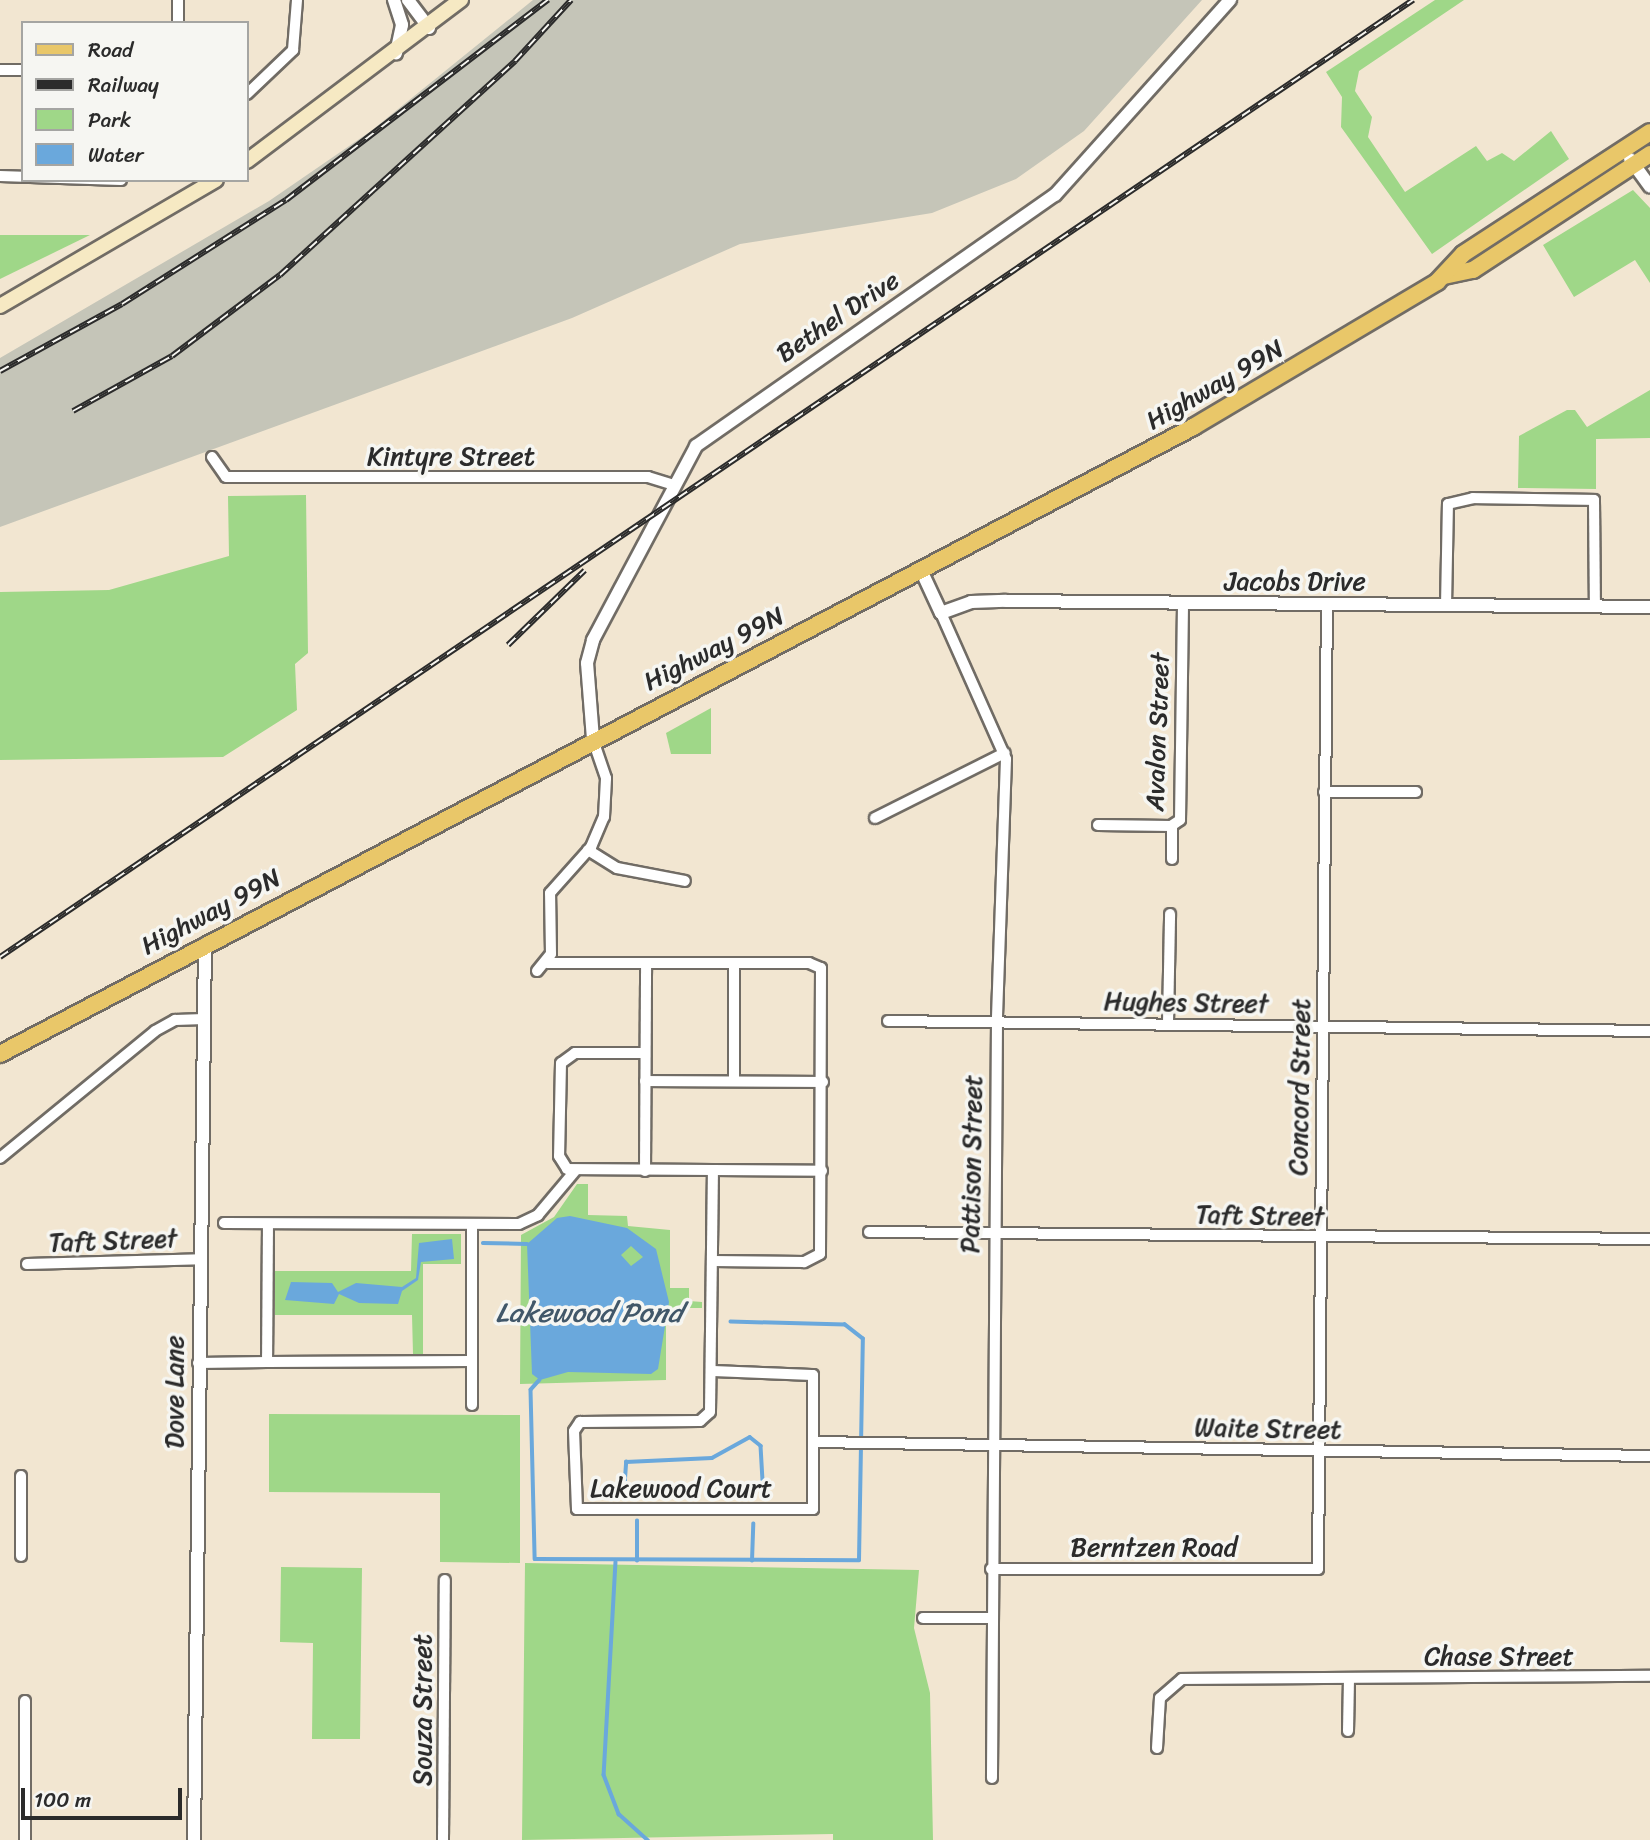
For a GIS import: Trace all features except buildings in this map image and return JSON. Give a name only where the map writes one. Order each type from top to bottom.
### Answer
[{"type":"main road","points":[[248,160],[396,53],[461,0]]},
{"type":"main road","name":"Highway 99N","points":[[0,1054],[593,739],[1216,414],[1444,276],[1464,254],[1650,132]]},
{"type":"main road","name":"Highway 99N","points":[[1444,276],[1473,270],[1650,154]]},
{"type":"main road","points":[[0,306],[213,182]]},
{"type":"street","points":[[178,0],[178,21]]},
{"type":"street","points":[[248,93],[293,50],[297,0]]},
{"type":"street","points":[[394,0],[402,25],[396,53]]},
{"type":"street","points":[[408,0],[429,28]]},
{"type":"street","name":"Bethel Drive","points":[[593,739],[587,663],[593,640],[696,446],[718,426],[1055,195],[1230,0]]},
{"type":"street","points":[[0,70],[21,71]]},
{"type":"street","points":[[1624,150],[1650,187]]},
{"type":"street","points":[[0,176],[21,177]]},
{"type":"street","name":"Kintyre Street","points":[[212,457],[226,478],[648,477],[675,485]]},
{"type":"street","points":[[1446,606],[1448,504],[1452,498],[1473,498],[1596,502],[1595,607]]},
{"type":"street","name":"Pattison Street","points":[[921,570],[1005,753],[994,1233],[990,1569],[992,1778]]},
{"type":"street","name":"Jacobs Drive","points":[[941,612],[973,601],[1650,607]]},
{"type":"street","name":"Avalon Street","points":[[1098,825],[1172,826],[1180,820],[1182,603]]},
{"type":"street","name":"Concord Street","points":[[1318,1569],[1326,605]]},
{"type":"street","points":[[547,963],[550,893],[588,850],[607,802],[593,739]]},
{"type":"street","points":[[875,818],[1005,753]]},
{"type":"street","points":[[1324,792],[1416,792]]},
{"type":"street","points":[[1172,826],[1172,859]]},
{"type":"street","points":[[588,850],[617,868],[685,881]]},
{"type":"street","points":[[1168,1023],[1170,914]]},
{"type":"street","name":"Dove Lane","points":[[194,1840],[205,944]]},
{"type":"street","points":[[537,971],[547,963],[734,963],[821,968],[822,1171],[816,1258],[713,1261]]},
{"type":"street","points":[[645,1171],[646,963]]},
{"type":"street","points":[[733,1081],[734,963]]},
{"type":"street","points":[[0,1158],[155,1031],[175,1020],[204,1019]]},
{"type":"street","name":"Hughes Street","points":[[888,1021],[1650,1031]]},
{"type":"street","points":[[645,1053],[575,1053],[561,1063],[559,1156],[575,1171],[822,1171]]},
{"type":"street","points":[[645,1081],[823,1082]]},
{"type":"street","points":[[224,1223],[472,1225],[527,1222],[575,1171]]},
{"type":"street","name":"Lakewood Court","points":[[712,1371],[810,1373],[815,1442],[811,1511],[577,1509],[576,1426],[705,1419],[712,1371],[713,1172]]},
{"type":"street","points":[[267,1362],[268,1224]]},
{"type":"street","points":[[472,1225],[472,1405]]},
{"type":"street","name":"Taft Street","points":[[869,1232],[1650,1239]]},
{"type":"street","name":"Taft Street","points":[[27,1264],[201,1259]]},
{"type":"street","points":[[198,1363],[472,1360]]},
{"type":"street","name":"Waite Street","points":[[815,1442],[1650,1456]]},
{"type":"street","points":[[20,1476],[20,1556]]},
{"type":"street","name":"Berntzen Road","points":[[990,1569],[1318,1569]]},
{"type":"street","name":"Souza Street","points":[[443,1840],[445,1580]]},
{"type":"street","points":[[923,1618],[990,1618]]},
{"type":"street","name":"Chase Street","points":[[1157,1748],[1160,1698],[1182,1679],[1650,1676]]},
{"type":"street","points":[[1348,1731],[1349,1679]]},
{"type":"street","points":[[25,1701],[25,1840]]},
{"type":"shaded area","points":[[533,0],[1202,0],[1084,131],[1016,179],[932,213],[740,244],[572,318],[0,527],[0,358],[269,201],[371,131]]},
{"type":"green space","points":[[1435,0],[1464,0],[1359,71],[1355,91],[1372,117],[1368,137],[1405,192],[1476,146],[1487,161],[1502,153],[1514,161],[1551,131],[1569,159],[1432,254],[1341,127],[1342,97],[1326,72]]},
{"type":"green space","points":[[1633,190],[1650,208],[1650,283],[1635,260],[1574,297],[1543,245]]},
{"type":"green space","points":[[0,235],[90,235],[0,279]]},
{"type":"green space","points":[[1650,390],[1650,438],[1596,439],[1596,489],[1518,488],[1519,436],[1567,410],[1575,410],[1587,427]]},
{"type":"green space","points":[[306,495],[308,653],[295,664],[297,710],[223,757],[0,760],[0,592],[109,590],[229,556],[228,496]]},
{"type":"green space","points":[[711,708],[711,754],[671,754],[666,733]]},
{"type":"green space","name":"Lakewood Pond","points":[[577,1184],[588,1184],[588,1215],[627,1216],[628,1226],[670,1230],[670,1288],[689,1288],[689,1301],[702,1302],[702,1308],[666,1308],[666,1380],[520,1384],[521,1235],[554,1217]]},
{"type":"green space","points":[[412,1234],[461,1234],[461,1264],[423,1264],[423,1354],[413,1354],[412,1315],[275,1315],[275,1271],[411,1271]]},
{"type":"green space","points":[[269,1414],[520,1415],[520,1563],[440,1562],[440,1493],[269,1492]]},
{"type":"green space","points":[[525,1563],[919,1570],[914,1628],[930,1693],[933,1840],[833,1840],[833,1834],[522,1840]]},
{"type":"green space","points":[[281,1567],[362,1568],[360,1739],[312,1739],[313,1643],[280,1642]]},
{"type":"water","name":"Lakewood Pond","points":[[570,1216],[627,1228],[656,1249],[669,1302],[658,1369],[651,1374],[568,1372],[540,1380],[532,1374],[527,1244],[557,1218]],"holes":[[[631,1246],[643,1257],[631,1266],[621,1255]]]},
{"type":"water","points":[[452,1239],[454,1259],[421,1262],[418,1280],[402,1291],[398,1304],[359,1303],[339,1294],[334,1304],[285,1300],[291,1282],[332,1283],[338,1292],[356,1283],[402,1287],[416,1278],[419,1243]]},
{"type":"waterway","points":[[483,1243],[527,1244]]},
{"type":"waterway","points":[[540,1380],[531,1390],[535,1559],[859,1560],[863,1339],[845,1325],[731,1322]]},
{"type":"waterway","points":[[624,1493],[626,1462],[712,1458],[750,1437],[761,1446],[764,1498]]},
{"type":"waterway","points":[[637,1521],[637,1561]]},
{"type":"waterway","points":[[752,1561],[753,1524]]},
{"type":"waterway","points":[[616,1562],[604,1775],[619,1814],[648,1840]]},
{"type":"railway","points":[[0,371],[122,304],[286,200],[548,0]]},
{"type":"railway","points":[[73,411],[172,356],[280,275],[515,61],[571,0]]},
{"type":"railway","points":[[0,957],[1413,0]]},
{"type":"railway","points":[[508,645],[585,570]]}]
